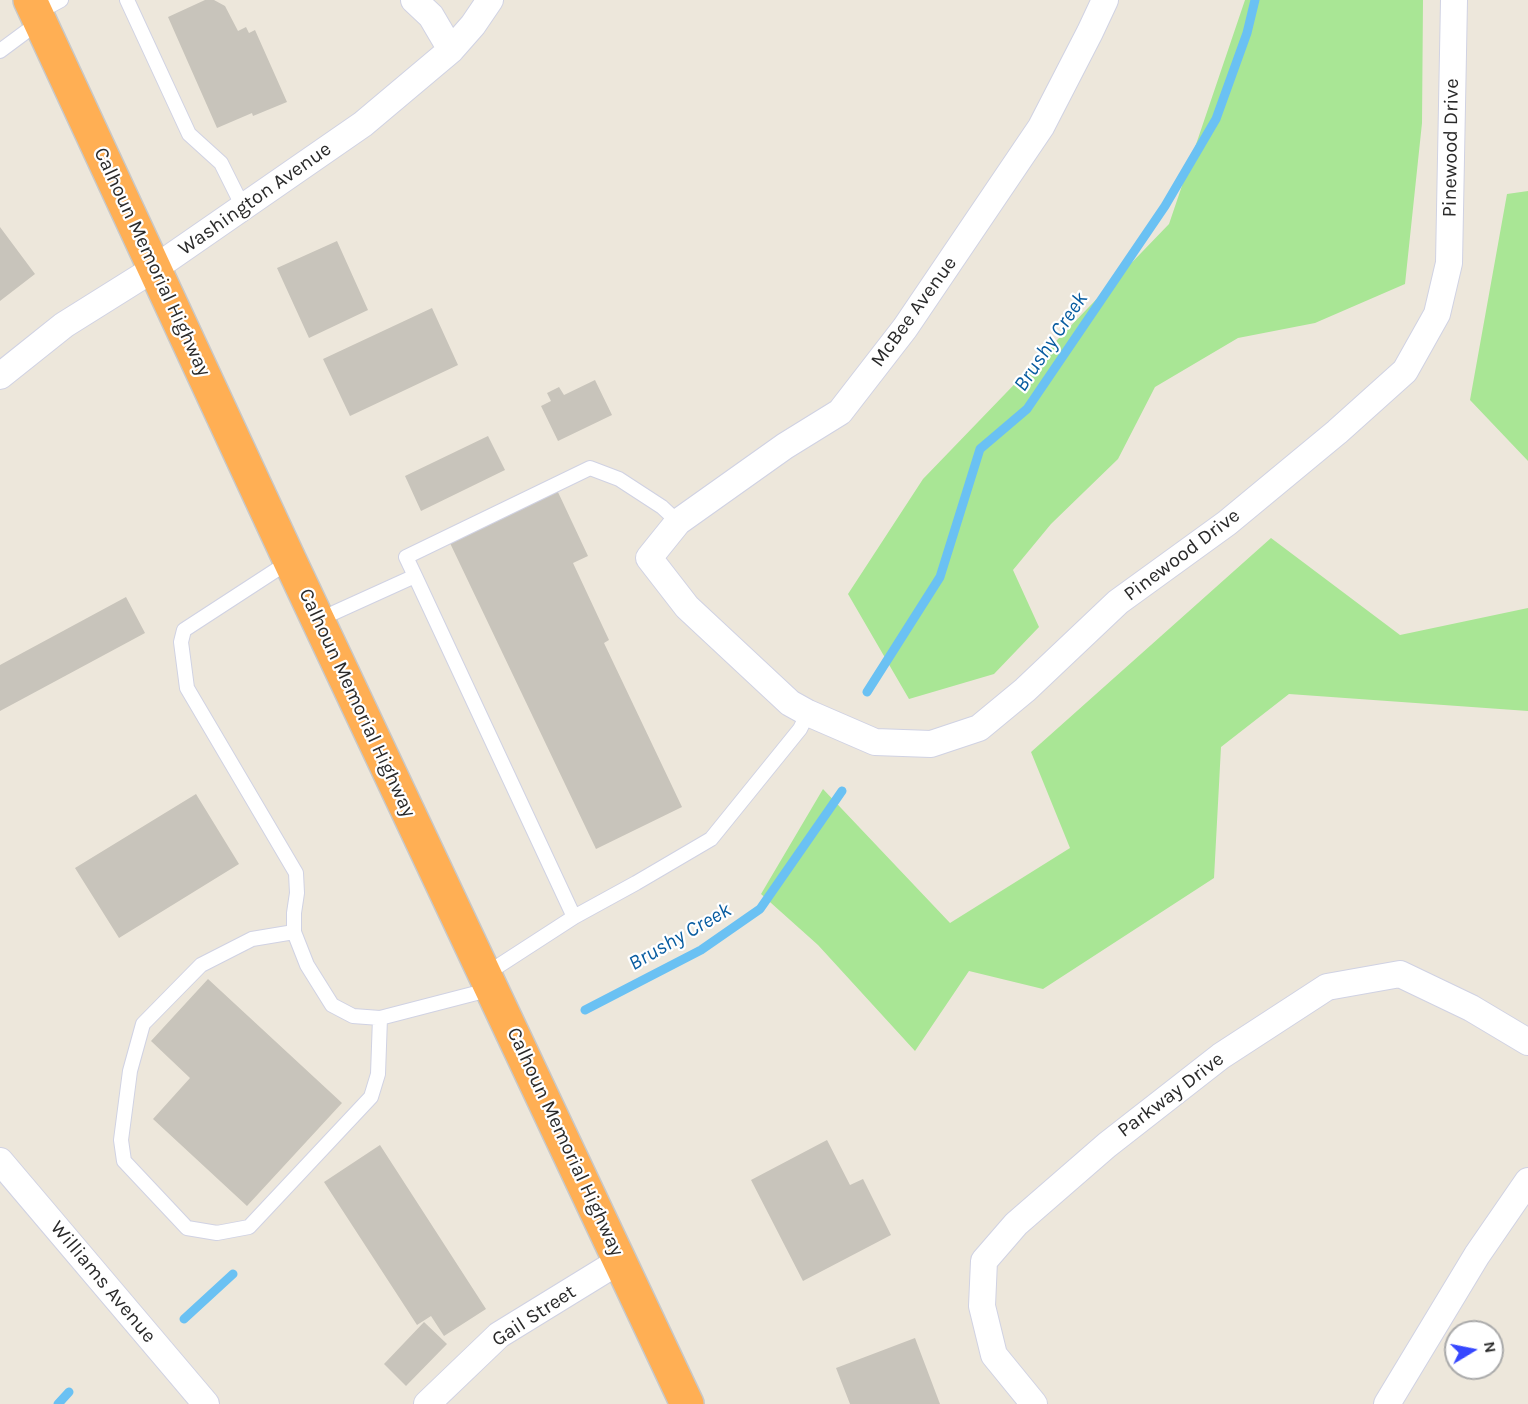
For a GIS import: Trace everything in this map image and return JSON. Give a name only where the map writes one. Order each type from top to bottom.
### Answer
[{"type":"highway","name":"Calhoun Memorial Highway","points":[[42,9],[155,268],[290,561],[687,1404]]},
{"type":"street","points":[[414,0],[431,16],[451,50]]},
{"type":"street","name":"Washington Avenue","points":[[0,376],[64,325],[155,268],[363,124],[451,50],[490,0]]},
{"type":"street","name":"McBee Avenue","points":[[649,558],[678,522],[785,446],[840,412],[905,328],[1041,127],[1105,0]]},
{"type":"street","name":"Pinewood Drive","points":[[649,558],[687,607],[790,703],[808,713],[875,742],[931,744],[979,728],[1025,690],[1118,602],[1227,523],[1337,432],[1406,371],[1437,314],[1449,263],[1454,0]]},
{"type":"street","name":"Parkway Drive","points":[[1034,1404],[994,1354],[982,1306],[984,1261],[1016,1224],[1107,1145],[1221,1056],[1327,987],[1400,974],[1471,1008],[1528,1042]]},
{"type":"street","name":"Williams Avenue","points":[[0,1161],[206,1404]]},
{"type":"street","points":[[1387,1404],[1477,1255],[1528,1181]]},
{"type":"street","name":"Gail Street","points":[[427,1404],[499,1335],[621,1260]]},
{"type":"lane","points":[[127,0],[189,134],[221,163],[243,207]]},
{"type":"lane","points":[[0,51],[42,9]]},
{"type":"lane","points":[[574,917],[406,557],[590,468],[619,478],[662,507],[678,522]]},
{"type":"lane","points":[[290,561],[184,630],[181,642],[187,688],[296,873],[294,932],[307,965],[332,1005],[353,1016],[380,1018],[489,982],[574,917],[711,839],[800,729],[808,713]]},
{"type":"lane","points":[[318,620],[415,576]]},
{"type":"lane","points":[[294,932],[252,939],[201,965],[143,1024],[130,1071],[121,1140],[124,1161],[187,1228],[217,1233],[249,1227],[371,1097],[378,1074],[380,1018]]},
{"type":"green space","points":[[1245,0],[1423,0],[1422,123],[1405,284],[1315,323],[1238,338],[1155,387],[1118,459],[1051,524],[1013,570],[1039,627],[994,674],[909,699],[848,594],[923,479],[1169,224]]},
{"type":"green space","points":[[1528,191],[1528,461],[1470,400],[1507,194]]},
{"type":"green space","points":[[1271,538],[1400,635],[1528,608],[1528,711],[1289,694],[1221,747],[1214,878],[1043,989],[969,971],[915,1051],[818,945],[761,894],[823,789],[950,923],[1070,848],[1031,752]]},
{"type":"building","points":[[205,0],[214,0],[225,6],[238,31],[246,27],[249,33],[255,30],[287,102],[253,116],[252,113],[217,128],[168,17]]},
{"type":"building","points":[[0,227],[35,274],[0,301]]},
{"type":"building","points":[[337,241],[368,310],[309,338],[277,268]]},
{"type":"building","points":[[432,308],[458,365],[350,416],[323,359]]},
{"type":"building","points":[[595,380],[612,415],[558,441],[541,406],[551,401],[547,393],[559,387],[564,395]]},
{"type":"building","points":[[488,436],[505,470],[421,511],[405,476]]},
{"type":"building","points":[[557,490],[588,556],[573,563],[609,640],[604,643],[682,807],[596,849],[449,541]]},
{"type":"building","points":[[126,597],[145,633],[0,711],[0,665]]},
{"type":"building","points":[[196,794],[239,864],[119,938],[75,868]]},
{"type":"building","points":[[208,979],[342,1103],[247,1206],[153,1119],[190,1078],[151,1041]]},
{"type":"building","points":[[827,1140],[850,1185],[863,1179],[891,1235],[803,1281],[751,1180]]},
{"type":"building","points":[[380,1145],[486,1309],[444,1336],[431,1316],[417,1325],[324,1182]]},
{"type":"building","points":[[424,1322],[447,1344],[406,1386],[384,1364]]},
{"type":"building","points":[[915,1338],[940,1404],[850,1404],[836,1368]]},
{"type":"waterway","name":"Brushy Creek","points":[[867,692],[940,577],[980,449],[1027,409],[1165,206],[1216,119],[1247,33],[1255,0]]},
{"type":"waterway","name":"Brushy Creek","points":[[585,1010],[701,950],[760,909],[842,791]]},
{"type":"waterway","name":"Brushy Creek","points":[[184,1319],[233,1274]]},
{"type":"waterway","name":"Brushy Creek","points":[[58,1404],[69,1392]]}]
